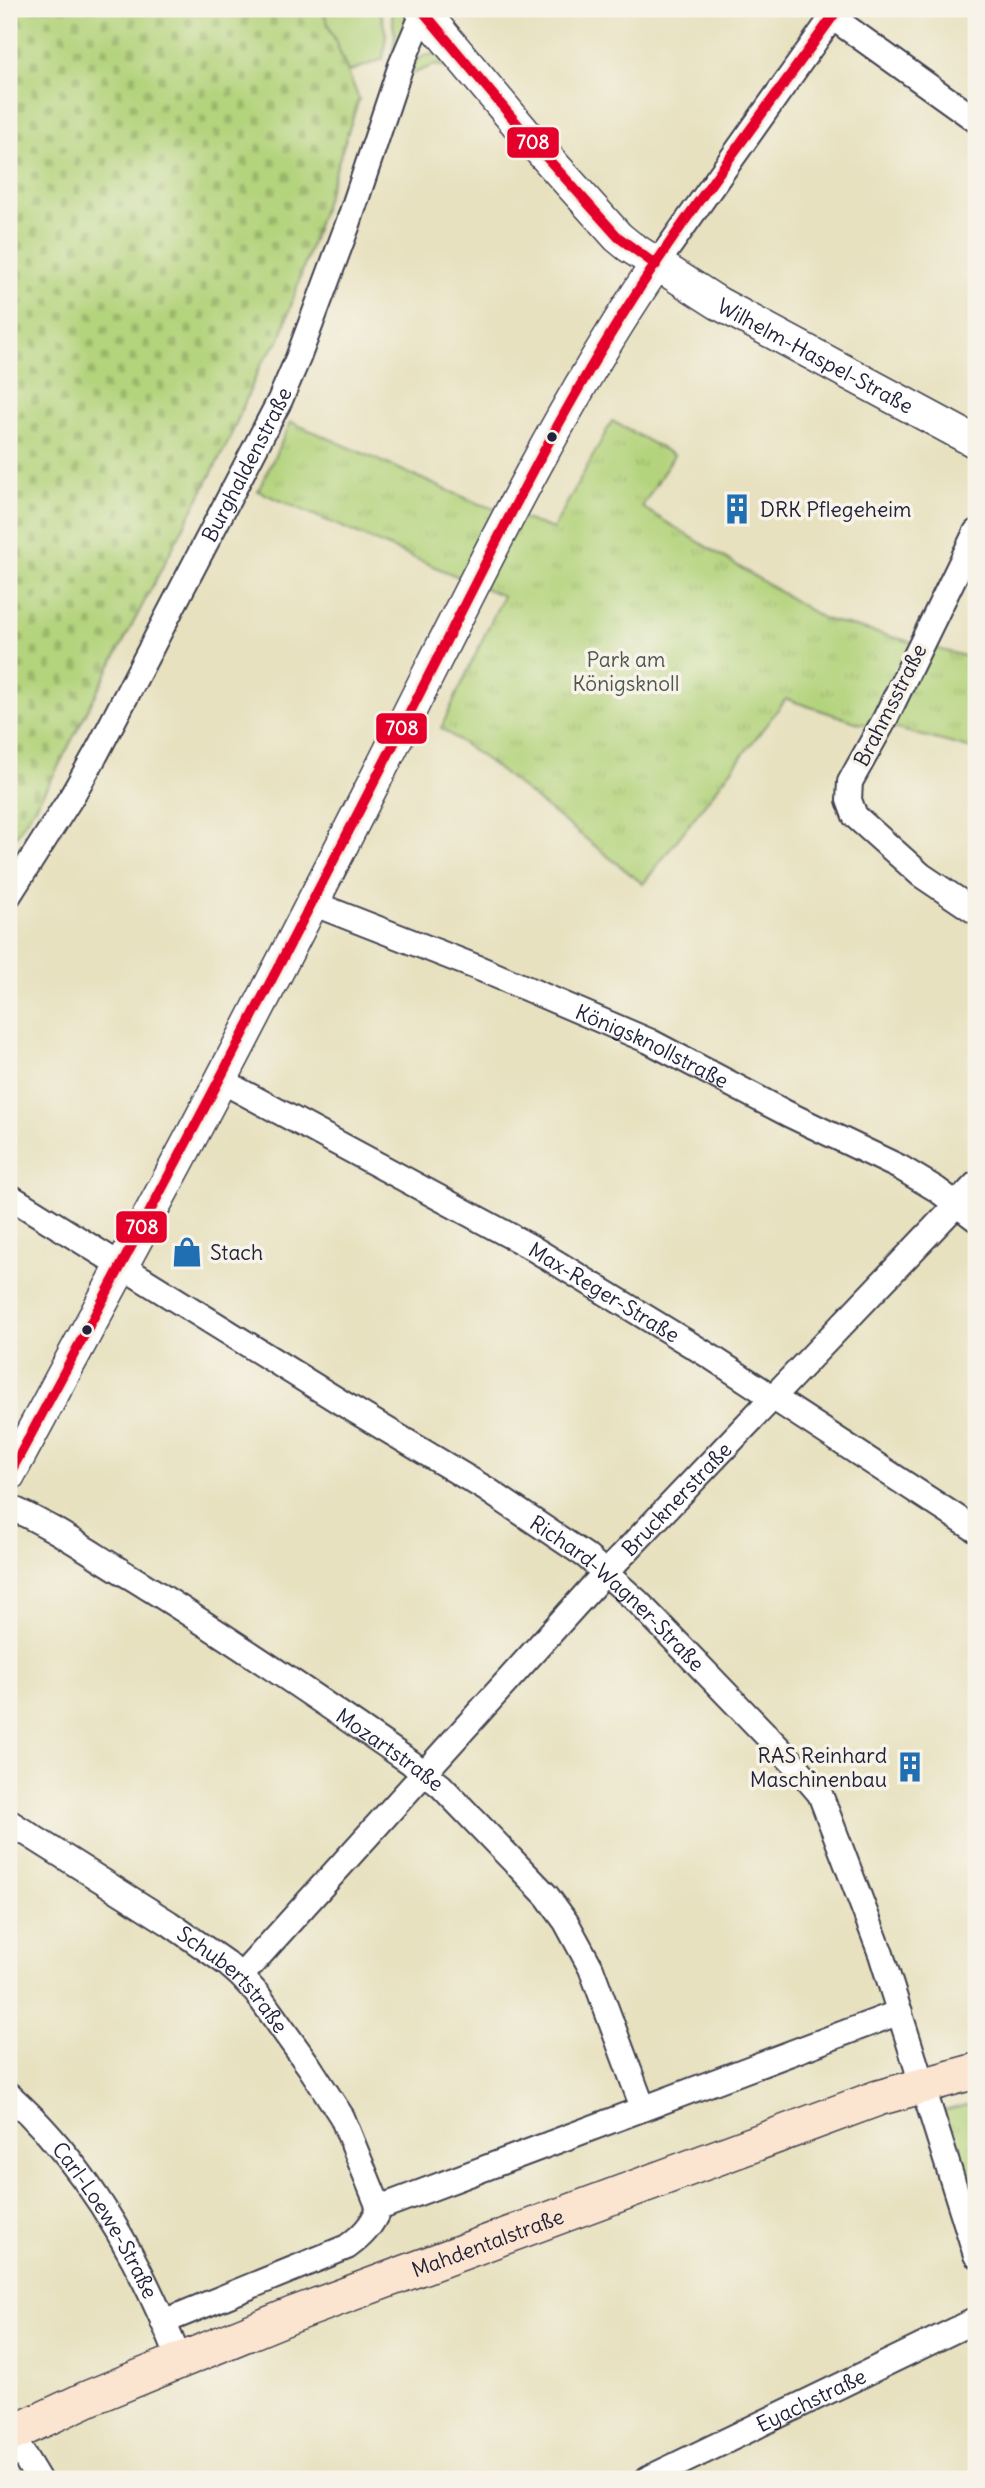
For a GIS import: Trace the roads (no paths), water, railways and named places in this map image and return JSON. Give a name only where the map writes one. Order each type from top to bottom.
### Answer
[{"type":"main road","name":"Mahdentalstraße","points":[[10,2435],[89,2398],[292,2315],[514,2231],[878,2098],[976,2071]]},
{"type":"street","name":"Wilhelm-Haspel-Straße","points":[[423,10],[530,138],[618,237],[656,265],[718,303],[976,442]]},
{"type":"street","name":"Burghaldenstraße","points":[[9,895],[97,752],[280,400],[348,224],[401,65],[423,10]]},
{"type":"street","points":[[9,1475],[312,903],[482,568],[587,376],[656,265],[835,13],[976,120]]},
{"type":"street","name":"Brahmsstraße","points":[[976,532],[850,782],[849,800],[855,816],[921,875],[976,912]]},
{"type":"street","name":"Königsknollstraße","points":[[312,903],[481,969],[649,1041],[788,1114],[901,1168],[957,1203],[976,1219]]},
{"type":"street","name":"Max-Reger-Straße","points":[[219,1080],[529,1246],[710,1357],[976,1530]]},
{"type":"street","name":"Brucknerstraße","points":[[241,1976],[606,1572],[976,1184]]},
{"type":"street","name":"Richard-Wagner-Straße","points":[[9,1196],[450,1470],[486,1489],[586,1556],[638,1601],[796,1766],[820,1794],[836,1835],[900,2012],[976,2255]]},
{"type":"street","name":"Mozartstraße","points":[[9,1507],[60,1532],[209,1626],[426,1773],[441,1786],[547,1896],[566,1922],[591,1968],[643,2108]]},
{"type":"street","name":"Schubertstraße","points":[[9,1822],[169,1923],[241,1976],[258,1995],[309,2066],[342,2117],[379,2208]]},
{"type":"street","points":[[163,2322],[347,2247],[364,2234],[374,2221],[379,2208],[900,2012]]},
{"type":"street","name":"Carl-Loewe-Straße","points":[[9,2095],[36,2120],[76,2169],[130,2254],[180,2362]]},
{"type":"street","name":"Eyachstraße","points":[[647,2479],[976,2320]]},
{"type":"street","points":[[10,2435],[38,2479]]},
{"type":"place","name":"DRK Pflegeheim","points":[[737,509]]},
{"type":"place","name":"Stach","points":[[187,1252]]},
{"type":"place","name":"RAS Reinhard Maschinenbau","points":[[910,1767]]},
{"type":"park label","name":"Park am Königsknoll","points":[[626,671]]}]
